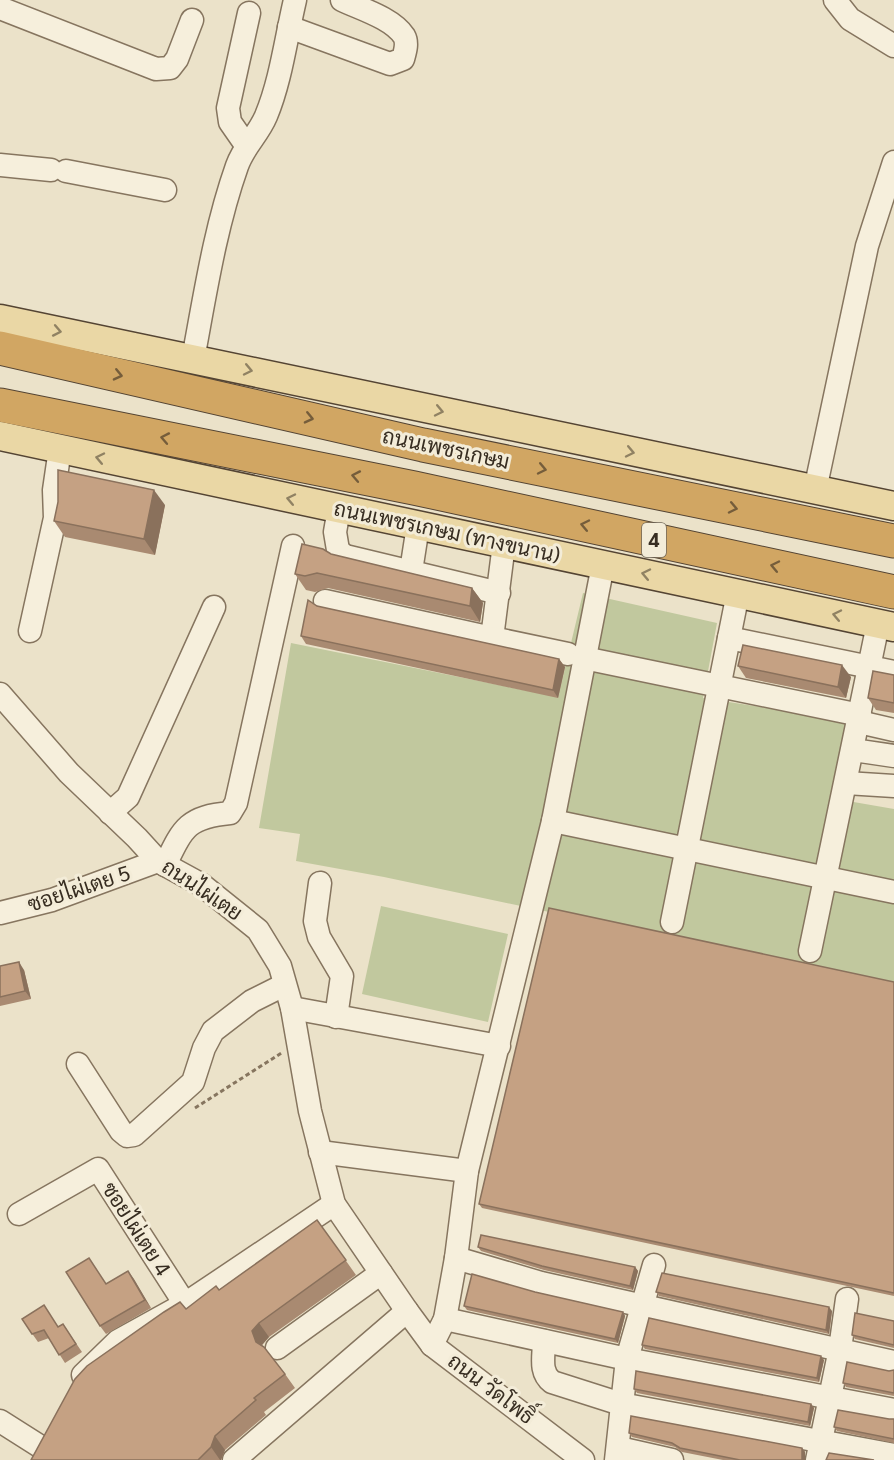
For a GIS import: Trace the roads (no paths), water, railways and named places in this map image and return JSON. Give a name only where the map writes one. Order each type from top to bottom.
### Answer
[{"type":"highway","name":"ถนนเพชรเกษม","points":[[0,348],[423,445],[894,541]]},
{"type":"highway","name":"4","points":[[0,405],[414,488],[894,592]]},
{"type":"main road","points":[[0,319],[894,506]]},
{"type":"main road","name":"ถนนเพชรเกษม (ทางขนาน)","points":[[0,436],[886,625]]},
{"type":"street","points":[[193,359],[212,259],[236,167],[246,145],[259,132],[267,114],[295,0]]},
{"type":"street","points":[[289,27],[390,64],[403,59],[406,49],[403,35],[388,22],[342,0]]},
{"type":"street","points":[[835,0],[850,19],[894,46]]},
{"type":"street","points":[[0,8],[156,69],[170,68],[177,59],[192,20]]},
{"type":"street","points":[[246,145],[230,122],[228,108],[249,13]]},
{"type":"street","points":[[815,490],[867,246],[894,162]]},
{"type":"street","points":[[0,165],[59,171],[165,190]]},
{"type":"street","points":[[30,631],[55,518],[54,490],[60,449]]},
{"type":"street","points":[[339,509],[335,532],[338,550],[345,556],[499,593]]},
{"type":"street","points":[[411,571],[418,526]]},
{"type":"street","points":[[492,638],[504,544]]},
{"type":"street","points":[[161,863],[191,821],[230,813],[236,803],[293,546]]},
{"type":"street","points":[[432,1345],[445,1319],[456,1258],[466,1171],[499,1046],[553,821],[576,656],[603,565]]},
{"type":"street","points":[[672,922],[738,594]]},
{"type":"street","points":[[325,601],[720,686],[860,718],[894,730]]},
{"type":"street","points":[[110,813],[128,797],[214,607]]},
{"type":"street","points":[[810,951],[870,666],[886,625]]},
{"type":"street","points":[[729,638],[894,672]]},
{"type":"street","name":"ถนนไผ่เตย","points":[[2,701],[69,773],[161,863],[202,885],[258,930],[280,966],[292,1008],[320,1152],[334,1204],[407,1311]]},
{"type":"street","points":[[853,750],[894,756]]},
{"type":"street","points":[[846,783],[894,786]]},
{"type":"street","points":[[553,821],[894,892]]},
{"type":"street","name":"ซอยไผ่เตย 5","points":[[0,913],[52,900],[161,863]]},
{"type":"street","points":[[320,883],[315,921],[319,937],[342,976],[336,1017]]},
{"type":"street","points":[[78,1064],[121,1131],[127,1136],[134,1136],[193,1082],[204,1048],[213,1031],[252,1001],[284,985]]},
{"type":"street","points":[[292,1008],[499,1046]]},
{"type":"street","points":[[320,1152],[466,1171]]},
{"type":"street","name":"ซอยไผ่เตย 4","points":[[18,1214],[98,1169],[185,1304]]},
{"type":"street","points":[[69,1396],[92,1364],[118,1341],[185,1304],[334,1204]]},
{"type":"street","points":[[456,1258],[541,1282],[894,1362]]},
{"type":"street","points":[[654,1265],[627,1359],[617,1454],[672,1460]]},
{"type":"street","points":[[277,1348],[381,1273]]},
{"type":"street","points":[[819,1450],[840,1349],[847,1299]]},
{"type":"street","points":[[234,1460],[407,1311]]},
{"type":"street","name":"ถนน วัดโพธิ์","points":[[407,1311],[432,1345],[583,1460]]},
{"type":"street","points":[[445,1319],[627,1359],[894,1410]]},
{"type":"street","points":[[544,1341],[543,1369],[546,1377],[552,1382],[621,1404],[819,1450],[894,1455]]},
{"type":"street","points":[[0,1421],[38,1454],[52,1427]]}]
